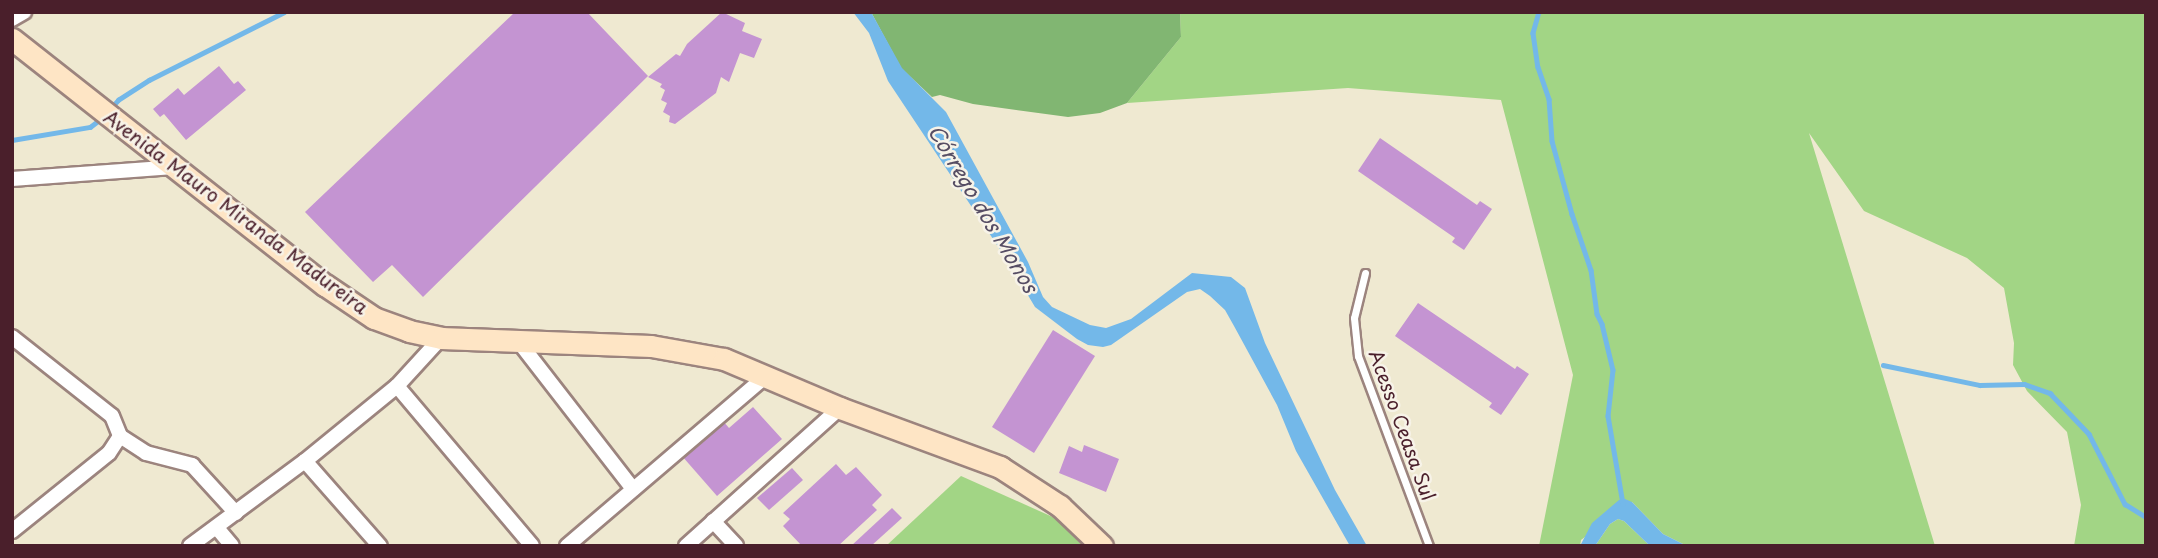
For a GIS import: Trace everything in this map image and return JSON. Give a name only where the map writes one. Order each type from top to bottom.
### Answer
[{"type":"main road","name":"Avenida Mauro Miranda Madureira","points":[[12,39],[325,285],[374,318],[409,331],[441,338],[687,351],[724,359],[841,408],[1000,467],[1060,506],[1102,546]]},
{"type":"street","points":[[12,19],[24,12]]},
{"type":"street","points":[[12,179],[174,167]]},
{"type":"street","points":[[12,337],[112,416],[120,436],[146,453],[192,465],[236,513]]},
{"type":"street","points":[[190,546],[397,386],[441,338]]},
{"type":"street","points":[[519,342],[633,489]]},
{"type":"street","points":[[567,546],[767,375]]},
{"type":"street","points":[[397,386],[533,546]]},
{"type":"street","points":[[686,546],[841,408]]},
{"type":"street","points":[[12,531],[109,453],[120,436]]},
{"type":"street","points":[[304,460],[380,546]]},
{"type":"street","points":[[713,521],[736,546]]},
{"type":"street","points":[[216,528],[232,546]]},
{"type":"lane","name":"Acesso Ceasa Sul","points":[[1365,273],[1354,318],[1358,356],[1429,546]]},
{"type":"green space","points":[[871,12],[1180,12],[1181,37],[1127,103],[1100,113],[1068,117],[973,104],[940,95],[932,97],[901,68]]},
{"type":"green space","points":[[1180,12],[2146,12],[2146,546],[2074,546],[2081,505],[2067,432],[2027,391],[2013,365],[2014,343],[2004,288],[1967,258],[1864,211],[1809,133],[1935,546],[1687,546],[1663,534],[1632,502],[1581,540],[1580,546],[1539,546],[1573,375],[1501,100],[1348,88],[1127,103],[1181,37]]},
{"type":"green space","points":[[961,476],[1055,518],[1083,546],[886,546]]},
{"type":"green space","points":[[1618,519],[1624,521],[1650,546],[1595,546],[1610,524]]},
{"type":"water","name":"Córrego dos Monos","points":[[853,12],[871,12],[902,68],[946,112],[1028,262],[1043,297],[1052,307],[1090,325],[1106,328],[1131,319],[1192,273],[1231,277],[1245,288],[1265,343],[1335,490],[1367,546],[1350,546],[1296,451],[1277,405],[1234,326],[1225,310],[1210,296],[1200,289],[1187,292],[1111,345],[1103,347],[1088,345],[1077,339],[1035,307],[1005,257],[888,81],[869,33]]},
{"type":"water","points":[[1619,500],[1632,502],[1663,534],[1687,546],[1650,546],[1624,521],[1618,519],[1610,524],[1595,546],[1580,546],[1592,523]]},
{"type":"building","points":[[515,12],[587,12],[648,76],[423,297],[392,265],[373,282],[305,212]]},
{"type":"building","points":[[722,12],[745,23],[742,31],[762,39],[754,58],[740,53],[729,82],[721,77],[716,93],[675,124],[669,122],[670,116],[663,112],[667,103],[661,100],[665,90],[660,87],[662,84],[648,77],[676,54],[680,56],[687,44]]},
{"type":"building","points":[[219,66],[234,84],[238,81],[246,90],[186,140],[164,114],[160,117],[153,109],[178,88],[184,95]]},
{"type":"building","points":[[1380,138],[1477,205],[1480,201],[1492,209],[1464,250],[1452,242],[1455,238],[1358,171]]},
{"type":"building","points":[[1418,303],[1515,369],[1517,366],[1529,374],[1501,415],[1489,407],[1492,403],[1395,336]]},
{"type":"building","points":[[1053,330],[1095,356],[1034,453],[992,427]]},
{"type":"building","points":[[753,407],[782,439],[717,496],[682,456],[723,421],[729,428]]},
{"type":"building","points":[[1084,445],[1119,459],[1106,492],[1059,473],[1069,446],[1082,452]]},
{"type":"building","points":[[836,464],[846,475],[856,467],[882,495],[872,505],[877,510],[838,546],[802,546],[783,526],[790,519],[783,513]]},
{"type":"building","points":[[792,468],[803,480],[769,510],[757,498]]},
{"type":"building","points":[[892,508],[902,518],[871,546],[851,546]]},
{"type":"waterway","points":[[110,109],[118,100],[149,80],[284,12]]},
{"type":"waterway","points":[[1539,12],[1533,33],[1538,67],[1549,99],[1552,141],[1591,270],[1597,314],[1613,370],[1608,416],[1623,504]]},
{"type":"waterway","points":[[12,140],[90,127],[102,118]]},
{"type":"waterway","points":[[1883,365],[1980,385],[2024,384],[2050,393],[2089,434],[2125,504],[2146,517]]}]
